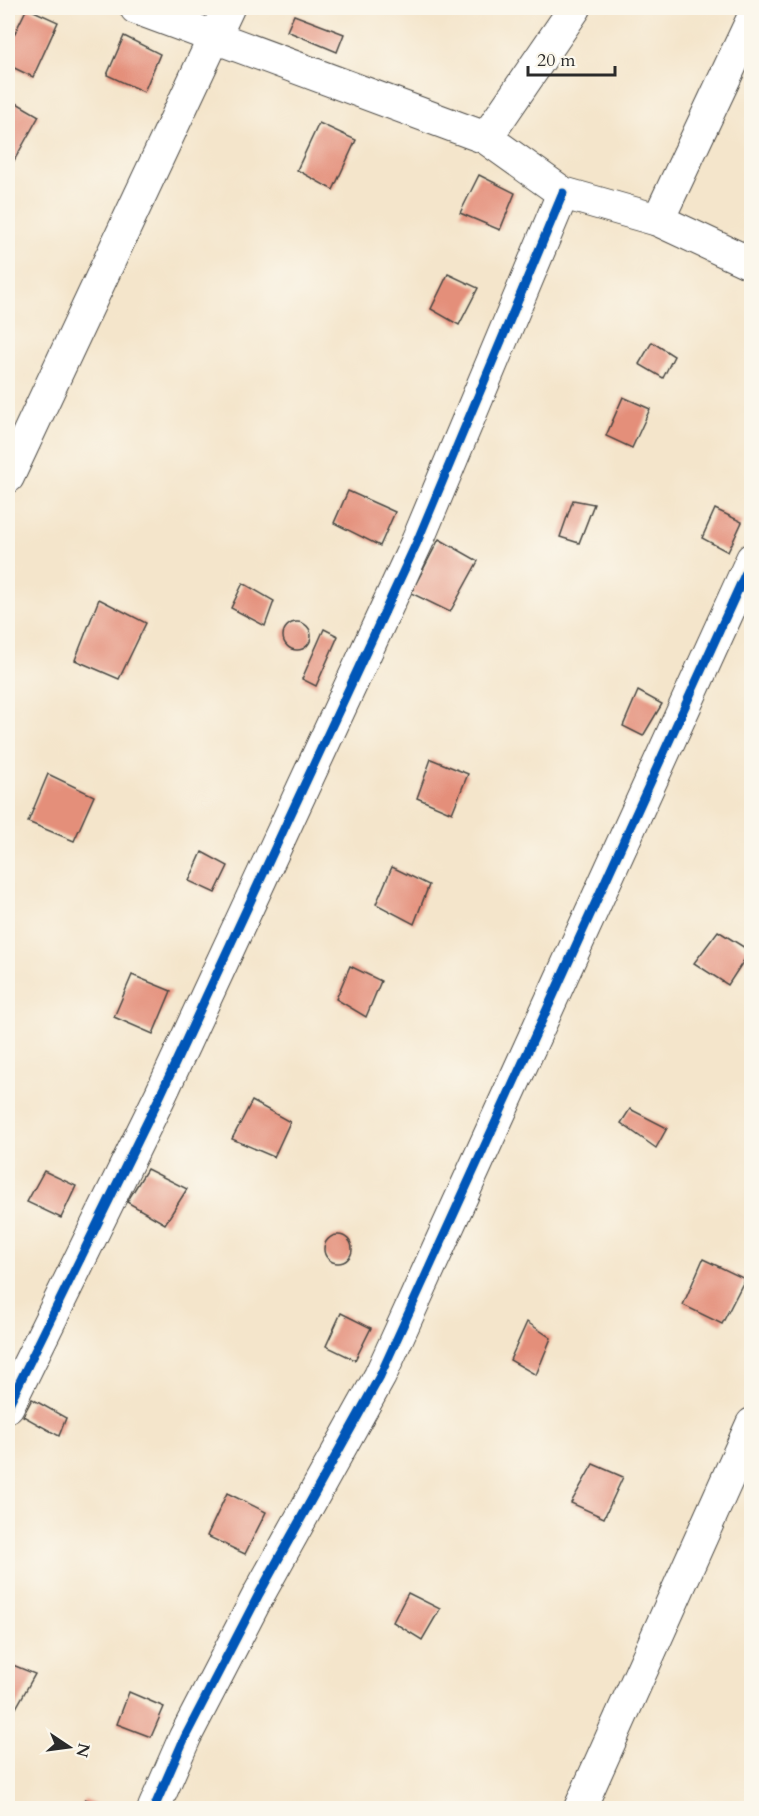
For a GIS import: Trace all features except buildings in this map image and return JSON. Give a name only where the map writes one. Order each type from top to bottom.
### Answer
[{"type":"street","points":[[136,8],[486,138],[563,193],[658,220],[752,264]]},
{"type":"street","points":[[8,477],[228,8]]},
{"type":"street","points":[[486,138],[576,8]]},
{"type":"street","points":[[658,220],[752,20]]},
{"type":"street","points":[[8,1406],[161,1094],[417,542],[563,193]]},
{"type":"street","points":[[154,1809],[185,1737],[254,1604],[380,1376],[752,559]]},
{"type":"street","points":[[580,1809],[752,1424]]},
{"type":"cycle path","points":[[8,1406],[161,1094],[417,542],[563,193]]},
{"type":"cycle path","points":[[154,1808],[185,1737],[259,1594],[380,1376],[752,559]]}]
